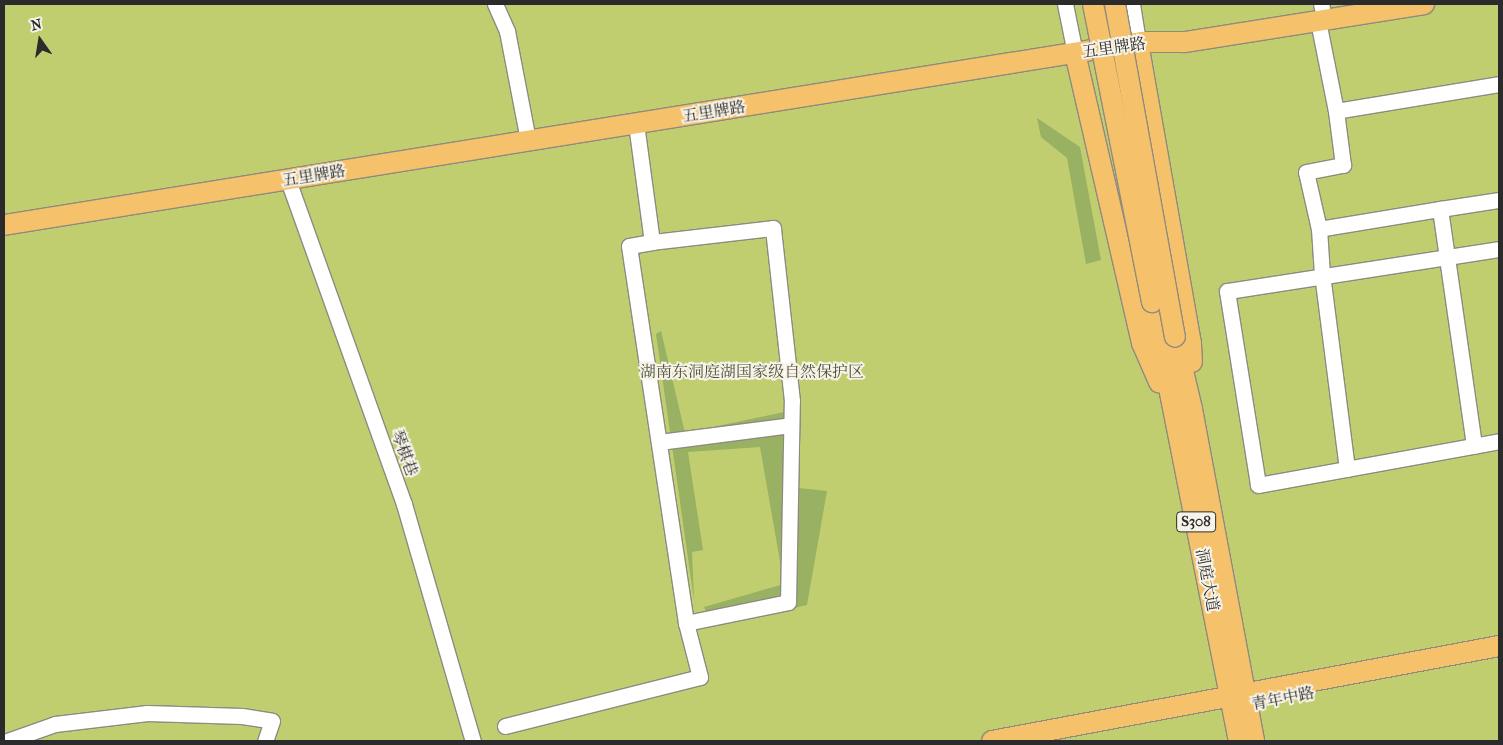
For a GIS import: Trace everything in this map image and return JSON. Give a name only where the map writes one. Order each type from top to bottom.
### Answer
[{"type":"main road","name":"洞庭大道","points":[[1094,4],[1152,302],[1184,414]]},
{"type":"main road","name":"洞庭大道","points":[[1115,4],[1175,337],[1184,414],[1239,701],[1254,741]]},
{"type":"main road","name":"五里牌路","points":[[1139,39],[1186,42],[1350,4]]},
{"type":"main road","name":"五里牌路","points":[[4,213],[526,130],[1073,47],[1139,39],[1320,11],[1424,4]]},
{"type":"main road","points":[[1139,39],[1192,344],[1184,414]]},
{"type":"main road","name":"五里牌路","points":[[4,225],[636,124],[1073,47]]},
{"type":"main road","points":[[1073,47],[1142,343],[1184,414]]},
{"type":"main road","points":[[1239,701],[1499,646]]},
{"type":"main road","name":"青年中路","points":[[992,741],[1499,656]]},
{"type":"main road","name":"洞庭大道","points":[[1239,701],[1239,741]]},
{"type":"main road","name":"青年中路","points":[[1067,741],[1239,701]]},
{"type":"street","points":[[495,4],[507,31],[526,130]]},
{"type":"street","points":[[1065,4],[1073,47]]},
{"type":"street","points":[[1132,4],[1139,39]]},
{"type":"street","points":[[1320,11],[1336,111],[1342,165],[1306,172],[1319,229],[1322,275],[1347,469]]},
{"type":"street","points":[[1336,111],[1499,84]]},
{"type":"street","points":[[636,124],[652,242]]},
{"type":"street","name":"琴棋巷","points":[[288,180],[404,504],[473,741]]},
{"type":"street","points":[[1319,229],[1499,200]]},
{"type":"street","points":[[1440,209],[1474,446]]},
{"type":"street","points":[[505,726],[700,677],[686,623],[629,246],[773,228],[792,401],[788,602],[686,623]]},
{"type":"street","points":[[1499,249],[1227,291],[1258,485],[1499,441]]},
{"type":"street","points":[[658,442],[791,426]]},
{"type":"street","points":[[7,741],[55,724],[147,713],[242,716],[272,721],[265,741]]},
{"type":"green space","name":"湖南东洞庭湖国家级自然保护区","points":[[4,4],[1499,4],[1499,741],[4,741]]},
{"type":"green space","points":[[1037,118],[1080,147],[1101,260],[1086,264],[1067,158],[1041,137]]},
{"type":"green space","points":[[661,331],[685,433],[789,411],[799,488],[827,491],[807,605],[712,627],[704,607],[784,584],[760,447],[688,452],[703,550],[692,552],[694,600],[656,334]]}]
